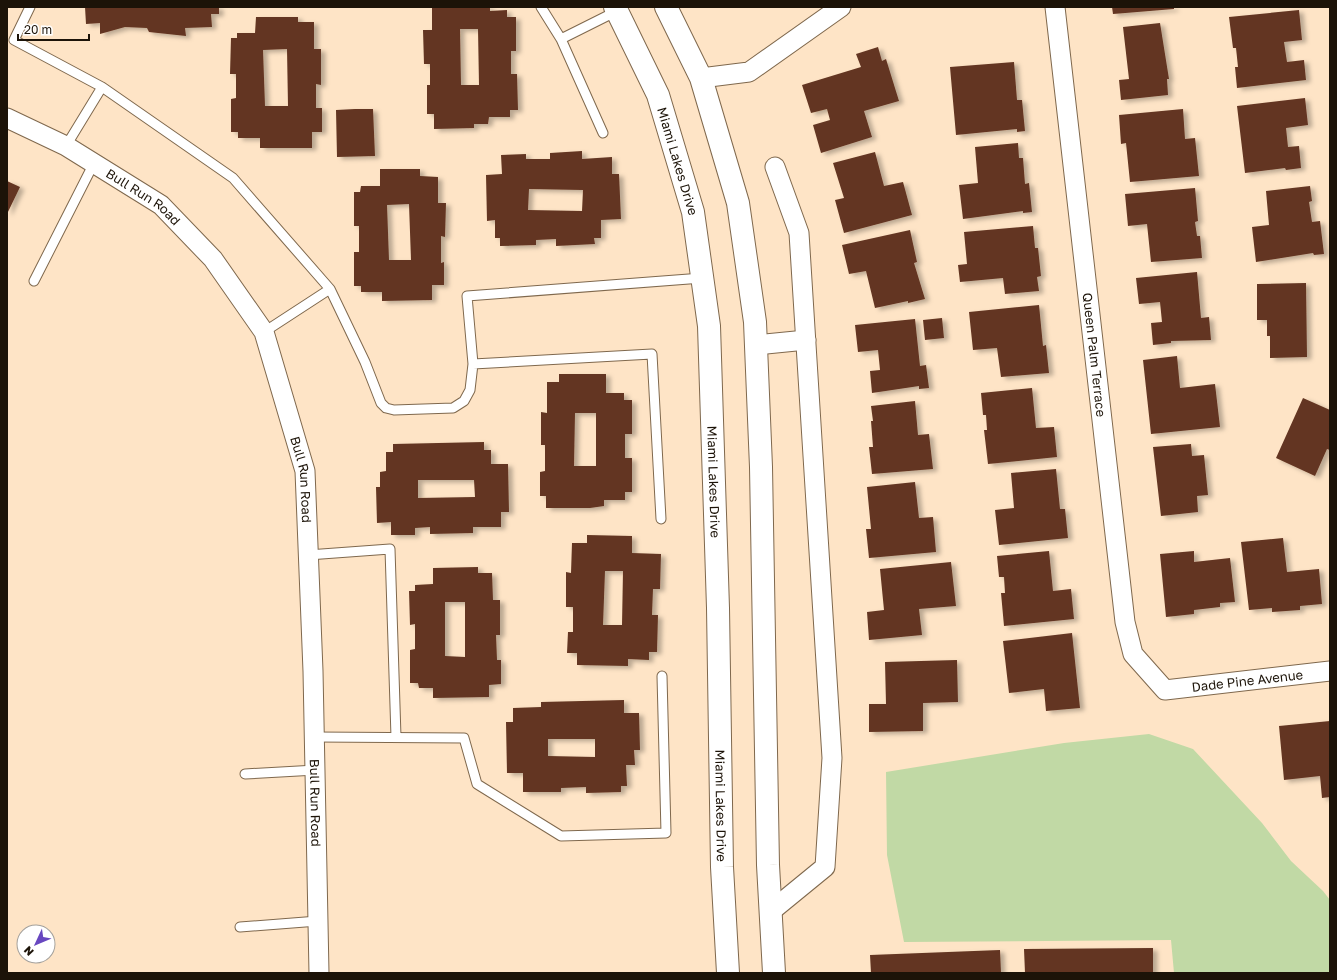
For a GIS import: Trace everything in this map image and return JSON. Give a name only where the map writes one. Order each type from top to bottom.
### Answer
[{"type":"main road","points":[[666,7],[701,78],[738,203],[755,322],[761,467],[768,865],[774,973]]},
{"type":"main road","name":"Miami Lakes Drive","points":[[616,9],[658,95],[693,212],[709,326],[722,867],[728,973]]},
{"type":"street","points":[[701,78],[749,72],[841,7]]},
{"type":"street","name":"Queen Palm Terrace","points":[[1055,7],[1125,622],[1133,654],[1164,690]]},
{"type":"street","name":"Bull Run Road","points":[[7,118],[66,146],[161,205],[213,259],[264,332],[305,471],[316,770],[319,973]]},
{"type":"street","points":[[770,912],[825,867],[832,758],[799,233],[775,167]]},
{"type":"street","points":[[756,345],[806,340]]},
{"type":"street","name":"Dade Pine Avenue","points":[[1164,690],[1330,672]]},
{"type":"lane","points":[[30,7],[14,40],[102,87],[233,178],[330,289],[365,362],[382,403],[386,408],[394,410],[454,408],[464,401],[470,390],[474,364],[467,296],[702,278]]},
{"type":"lane","points":[[541,7],[561,39],[603,133]]},
{"type":"lane","points":[[561,39],[616,9]]},
{"type":"lane","points":[[66,146],[102,87]]},
{"type":"lane","points":[[34,281],[94,163]]},
{"type":"lane","points":[[264,332],[330,289]]},
{"type":"lane","points":[[474,364],[652,354],[661,519]]},
{"type":"lane","points":[[308,555],[390,549],[396,737]]},
{"type":"lane","points":[[315,737],[464,738],[477,784],[562,836],[666,833],[662,676]]},
{"type":"lane","points":[[245,774],[316,770]]},
{"type":"lane","points":[[240,927],[318,921]]},
{"type":"shaded area","points":[[1149,734],[1193,749],[1262,823],[1291,861],[1323,891],[1330,900],[1330,973],[1174,973],[1171,940],[904,942],[887,855],[886,772],[1064,743]]},
{"type":"building","points":[[85,7],[219,7],[219,14],[211,14],[212,27],[185,28],[186,36],[149,32],[147,28],[125,27],[100,34],[100,23],[86,24]]},
{"type":"building","points":[[432,7],[490,7],[490,11],[507,10],[507,17],[516,17],[516,51],[511,51],[511,74],[517,74],[518,110],[510,110],[510,117],[489,117],[488,124],[474,124],[474,128],[434,129],[434,114],[427,114],[427,85],[430,85],[430,64],[424,64],[423,30],[432,30]],"holes":[[[460,29],[478,29],[479,85],[461,85]]]},
{"type":"building","points":[[1112,7],[1174,7],[1174,9],[1113,14]]},
{"type":"building","points":[[1299,10],[1302,40],[1284,42],[1287,62],[1304,60],[1306,80],[1237,88],[1235,67],[1238,67],[1236,48],[1233,48],[1229,17]]},
{"type":"building","points":[[256,17],[298,17],[298,22],[314,22],[314,49],[321,49],[321,85],[316,84],[316,108],[322,108],[322,132],[312,132],[312,148],[260,148],[260,138],[238,138],[238,132],[231,132],[231,99],[236,98],[236,74],[230,74],[231,38],[237,38],[237,33],[255,33]],"holes":[[[287,49],[288,106],[265,106],[263,50]]]},
{"type":"building","points":[[1160,23],[1169,79],[1167,79],[1168,95],[1121,100],[1119,80],[1129,79],[1123,27]]},
{"type":"building","points":[[878,47],[882,61],[886,59],[899,101],[864,111],[872,137],[821,153],[813,125],[830,120],[827,109],[811,113],[802,85],[861,67],[856,54]]},
{"type":"building","points":[[1014,62],[1017,100],[1022,100],[1025,131],[1017,132],[1017,129],[956,135],[950,67]]},
{"type":"building","points":[[1305,98],[1308,125],[1286,128],[1288,147],[1299,146],[1301,168],[1286,170],[1285,168],[1245,173],[1237,106]]},
{"type":"building","points":[[373,109],[375,156],[337,157],[336,110]]},
{"type":"building","points":[[1183,109],[1185,139],[1195,138],[1199,176],[1130,182],[1126,143],[1121,144],[1119,115]]},
{"type":"building","points":[[1018,143],[1019,158],[1023,158],[1025,184],[1029,183],[1032,212],[1023,213],[1023,211],[963,219],[959,185],[978,183],[975,147]]},
{"type":"building","points":[[582,151],[582,159],[612,157],[612,174],[619,174],[621,219],[601,220],[601,238],[594,238],[595,244],[556,246],[556,239],[536,240],[536,245],[500,246],[500,238],[495,238],[495,220],[487,221],[486,175],[502,174],[501,155],[526,154],[526,159],[550,159],[550,153]],"holes":[[[529,189],[583,190],[582,211],[528,210]]]},
{"type":"building","points":[[875,152],[884,186],[903,182],[912,215],[844,233],[835,200],[844,198],[833,163]]},
{"type":"building","points":[[380,169],[420,169],[420,176],[438,177],[438,203],[446,203],[445,237],[441,236],[441,263],[444,262],[444,285],[432,285],[432,300],[382,301],[382,292],[361,292],[361,286],[354,286],[354,252],[359,252],[359,226],[354,226],[354,192],[360,192],[361,186],[380,186]],"holes":[[[409,204],[411,260],[389,260],[387,205]]]},
{"type":"building","points":[[7,181],[20,187],[7,214]]},
{"type":"building","points":[[1310,186],[1312,201],[1309,202],[1312,222],[1320,221],[1324,254],[1314,255],[1313,253],[1256,262],[1252,227],[1269,225],[1266,191]]},
{"type":"building","points":[[1195,188],[1198,221],[1195,222],[1197,236],[1200,236],[1202,258],[1151,262],[1147,224],[1128,226],[1125,194]]},
{"type":"building","points":[[1033,226],[1035,248],[1038,248],[1041,276],[1037,277],[1039,291],[1005,294],[1003,278],[960,282],[958,265],[967,264],[964,232]]},
{"type":"building","points":[[910,230],[917,262],[914,263],[925,299],[875,308],[866,271],[849,274],[842,245]]},
{"type":"building","points":[[1197,272],[1201,318],[1209,317],[1211,340],[1171,341],[1171,343],[1153,345],[1151,323],[1162,322],[1160,302],[1139,304],[1136,278]]},
{"type":"building","points":[[1306,283],[1307,357],[1270,358],[1270,336],[1267,336],[1267,320],[1257,320],[1257,284]]},
{"type":"building","points":[[1039,305],[1043,346],[1046,345],[1049,373],[1001,377],[997,348],[973,350],[969,312]]},
{"type":"building","points":[[942,318],[944,338],[925,340],[923,320]]},
{"type":"building","points":[[915,319],[920,366],[926,365],[929,388],[919,389],[919,386],[872,393],[870,371],[880,370],[878,350],[858,352],[855,325]]},
{"type":"building","points":[[1177,356],[1180,388],[1215,384],[1220,427],[1151,434],[1143,360]]},
{"type":"building","points":[[559,374],[606,374],[606,393],[624,393],[624,400],[632,400],[632,434],[625,434],[625,458],[632,458],[632,492],[625,492],[625,500],[604,500],[604,506],[590,508],[546,508],[546,496],[540,496],[540,472],[545,471],[545,445],[541,445],[541,412],[547,413],[547,382],[559,382]],"holes":[[[575,413],[596,413],[596,466],[574,466]]]},
{"type":"building","points":[[1032,388],[1036,428],[1054,427],[1057,457],[988,464],[984,430],[987,430],[986,415],[983,415],[981,393]]},
{"type":"building","points":[[1303,398],[1330,410],[1330,450],[1327,449],[1315,476],[1276,458]]},
{"type":"building","points":[[915,401],[918,435],[929,434],[933,469],[872,474],[869,447],[873,447],[871,421],[873,421],[871,406]]},
{"type":"building","points":[[484,442],[484,450],[491,450],[491,464],[508,464],[509,512],[501,512],[501,527],[473,527],[473,533],[430,534],[430,527],[415,528],[415,535],[391,535],[391,522],[377,523],[376,487],[380,487],[380,472],[386,471],[386,452],[393,452],[393,444]],"holes":[[[418,480],[474,480],[475,497],[418,498]]]},
{"type":"building","points":[[1191,444],[1192,456],[1204,455],[1208,495],[1197,496],[1198,512],[1161,516],[1153,447]]},
{"type":"building","points":[[1056,469],[1060,509],[1065,509],[1068,538],[999,545],[995,510],[1014,508],[1011,473]]},
{"type":"building","points":[[915,482],[919,518],[933,517],[936,552],[869,558],[866,529],[871,529],[867,487]]},
{"type":"building","points":[[587,535],[632,536],[632,553],[661,554],[660,589],[653,589],[652,615],[658,615],[657,652],[649,652],[649,660],[628,659],[628,666],[577,665],[577,653],[567,653],[568,632],[573,632],[573,607],[566,607],[566,572],[571,573],[572,543],[587,543]],"holes":[[[605,571],[623,571],[622,625],[603,625]]]},
{"type":"building","points":[[1283,538],[1287,572],[1319,569],[1322,604],[1300,606],[1300,610],[1272,612],[1272,608],[1249,610],[1241,542]]},
{"type":"building","points":[[1049,551],[1053,591],[1071,589],[1074,619],[1004,626],[1001,593],[1005,593],[1004,577],[999,577],[997,556]]},
{"type":"building","points":[[1194,551],[1194,562],[1230,558],[1235,602],[1220,603],[1220,607],[1194,610],[1194,614],[1166,617],[1160,554]]},
{"type":"building","points":[[951,562],[956,606],[919,609],[922,635],[869,640],[867,612],[884,610],[880,569]]},
{"type":"building","points":[[478,567],[478,573],[492,573],[493,600],[500,600],[500,635],[496,635],[497,660],[501,660],[501,684],[489,685],[489,697],[433,698],[433,688],[419,688],[418,683],[410,683],[410,650],[415,649],[415,624],[410,625],[409,591],[415,591],[415,585],[433,584],[433,568]],"holes":[[[445,602],[465,602],[465,657],[445,656]]]},
{"type":"building","points":[[1072,633],[1080,708],[1046,711],[1044,689],[1009,693],[1003,641]]},
{"type":"building","points":[[957,660],[958,702],[923,703],[923,731],[869,732],[869,704],[886,704],[885,662]]},
{"type":"building","points":[[624,700],[624,713],[639,713],[640,750],[634,750],[635,765],[626,765],[627,786],[621,786],[621,792],[586,793],[586,787],[561,788],[561,792],[523,792],[523,773],[507,773],[506,722],[513,722],[513,708],[541,707],[541,702]],"holes":[[[548,739],[595,739],[595,757],[548,756]]]},
{"type":"building","points":[[1330,721],[1330,797],[1322,798],[1320,776],[1284,780],[1279,726]]},
{"type":"building","points":[[1153,948],[1153,973],[1025,973],[1024,949]]},
{"type":"building","points":[[1000,950],[1001,973],[871,973],[870,955]]}]
